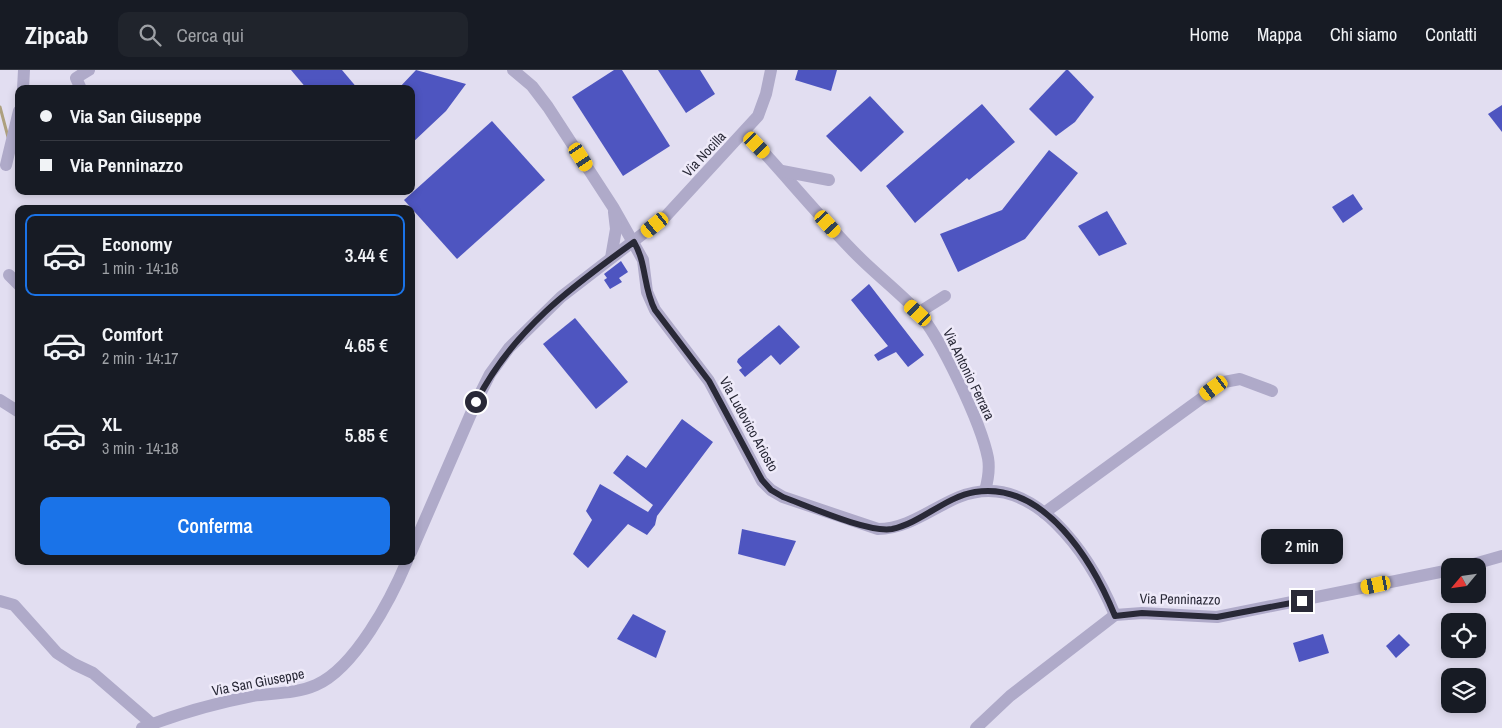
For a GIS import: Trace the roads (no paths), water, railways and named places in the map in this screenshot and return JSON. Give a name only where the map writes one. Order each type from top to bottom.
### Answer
[{"type":"street","points":[[23,85],[24,70]]},
{"type":"street","points":[[79,85],[76,78],[90,70]]},
{"type":"street","name":"Via Ludovico Ariosto","points":[[513,70],[532,86],[548,107],[613,207],[643,260],[648,298],[709,381],[758,475],[771,490],[783,497],[878,529],[897,527],[958,497],[974,492],[985,491],[1008,494],[1026,501],[1044,513],[1082,553],[1096,573],[1115,616]]},
{"type":"street","name":"Via Nocilla","points":[[634,242],[666,216],[758,116],[766,94],[771,70]]},
{"type":"street","points":[[6,165],[15,127]]},
{"type":"street","name":"Via Antonio Ferrara","points":[[744,132],[782,171],[852,250],[918,313],[931,331],[983,438],[989,460],[989,476],[985,491]]},
{"type":"street","points":[[782,171],[829,180]]},
{"type":"street","points":[[611,258],[616,228],[613,207]]},
{"type":"street","points":[[415,543],[490,374],[522,333],[561,297],[634,242]]},
{"type":"street","points":[[9,275],[15,281]]},
{"type":"street","points":[[918,313],[945,296]]},
{"type":"street","points":[[1044,513],[1224,382],[1240,379],[1272,391]]},
{"type":"street","points":[[0,401],[15,401]]},
{"type":"street","points":[[0,401],[15,410]]},
{"type":"street","points":[[1486,561],[1502,556]]},
{"type":"street","name":"Via San Giuseppe","points":[[147,726],[252,696],[296,691],[315,686],[327,679],[337,672],[369,630],[394,593],[405,565]]},
{"type":"street","name":"Via Penninazzo","points":[[1115,616],[1142,613],[1217,617],[1441,572]]},
{"type":"street","points":[[0,601],[14,605],[57,653],[93,673],[147,726]]},
{"type":"street","points":[[976,728],[1010,696],[1115,616]]},
{"type":"waterway","points":[[0,107],[8,137]]}]
